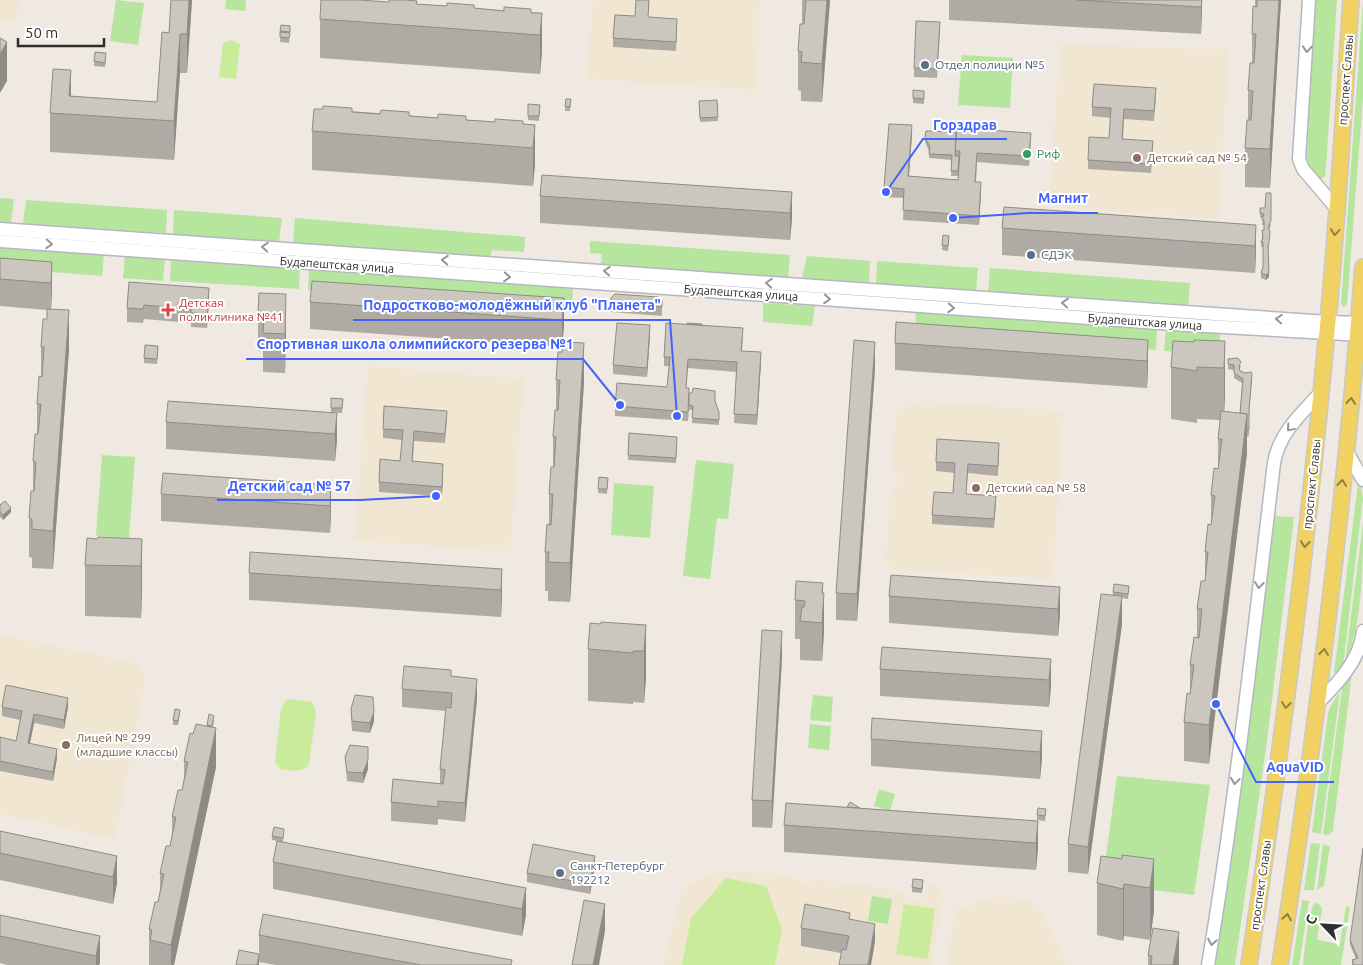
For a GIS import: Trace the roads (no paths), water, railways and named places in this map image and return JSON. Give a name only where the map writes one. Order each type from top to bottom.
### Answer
[{"type":"main road","name":"проспект Славы","points":[[1249,965],[1290,670],[1322,391],[1351,0]]},
{"type":"main road","points":[[1280,965],[1318,703],[1360,329],[1363,267]]},
{"type":"street","points":[[1309,0],[1300,159],[1303,169],[1337,209]]},
{"type":"street","name":"Будапештская улица","points":[[0,229],[1327,328]]},
{"type":"street","name":"Будапештская улица","points":[[0,241],[1360,329]]},
{"type":"street","points":[[1208,965],[1219,903],[1236,776],[1276,453],[1279,442],[1322,391]]},
{"type":"street","points":[[1346,450],[1363,480]]},
{"type":"street","points":[[1318,703],[1344,675],[1362,637]]},
{"type":"place","name":"Отдел полиции №5","points":[[925,65]]},
{"type":"place","name":"Риф","points":[[1027,154]]},
{"type":"place","name":"Детский сад № 54","points":[[1137,158]]},
{"type":"place","name":"Горздрав","points":[[886,192]]},
{"type":"place","name":"Магнит","points":[[953,218]]},
{"type":"place","name":"СДЭК","points":[[1031,255]]},
{"type":"place","name":"Детская поликлиника №41","points":[[168,310]]},
{"type":"place","name":"Спортивная школа олимпийского резерва №1","points":[[620,405]]},
{"type":"place","name":"Подростково-молодёжный клуб \"Планета\"","points":[[677,416]]},
{"type":"place","name":"Детский сад № 58","points":[[976,488]]},
{"type":"place","name":"Детский сад № 57","points":[[436,496]]},
{"type":"place","name":"AquaVID","points":[[1216,704]]},
{"type":"place","name":"Лицей № 299 (младшие классы)","points":[[66,745]]},
{"type":"place","name":"Санкт-Петербург 192212","points":[[560,873]]}]
